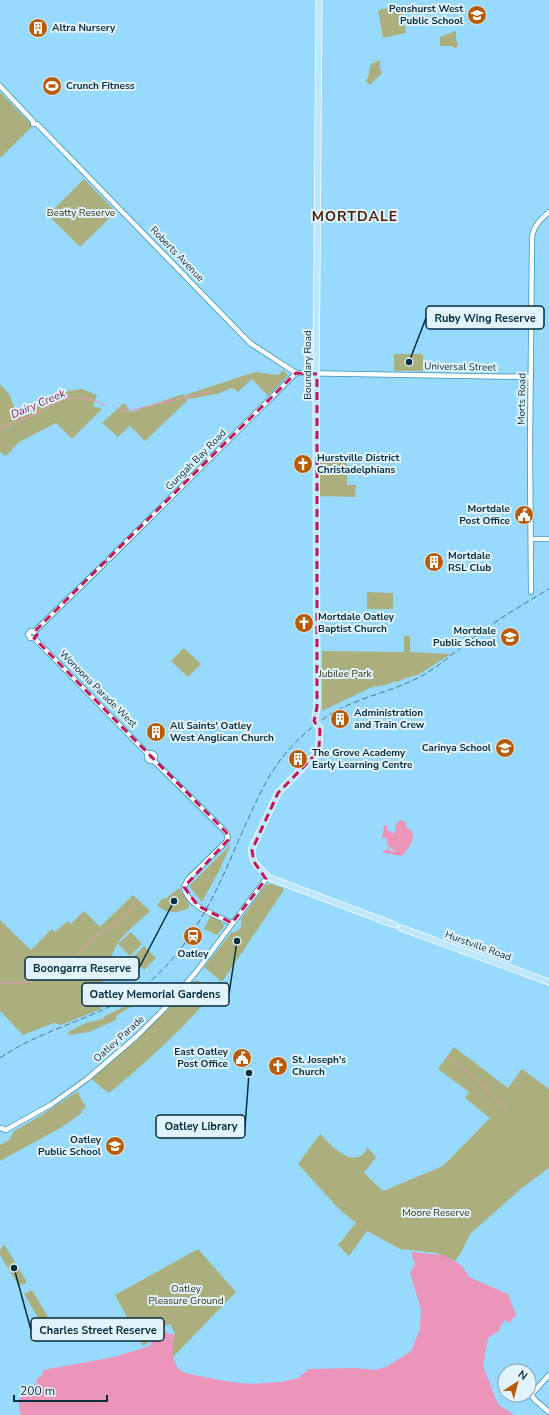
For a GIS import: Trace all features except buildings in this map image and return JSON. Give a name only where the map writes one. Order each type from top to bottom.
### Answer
[{"type":"main road","name":"Boundary Road","points":[[319,0],[317,707],[315,718],[320,729]]},
{"type":"main road","name":"Hurstville Road","points":[[320,729],[318,752],[278,793],[252,848],[253,860],[267,878],[549,982]]},
{"type":"street","name":"Roberts Avenue","points":[[0,86],[250,343],[296,373]]},
{"type":"street","name":"Morts Road","points":[[531,592],[532,234],[536,225],[549,212]]},
{"type":"street","points":[[296,373],[317,374]]},
{"type":"street","name":"Gungah Bay Road","points":[[34,638],[34,632],[104,564],[103,561],[105,558],[109,559],[296,373]]},
{"type":"street","name":"Universal Street","points":[[317,374],[531,377]]},
{"type":"street","points":[[531,538],[549,539]]},
{"type":"street","name":"Wonoona Parade West","points":[[34,638],[148,754],[148,760],[153,760],[225,831],[228,838],[225,843],[188,879],[184,886],[188,896],[198,906],[232,922]]},
{"type":"street","name":"Oatley Parade","points":[[0,1128],[6,1130],[41,1111],[92,1075],[136,1037],[173,1000],[267,878]]},
{"type":"street","points":[[549,1375],[531,1394],[536,1401],[549,1412]]},
{"type":"highlighted area","points":[[296,373],[317,374],[317,707],[314,721],[320,730],[319,747],[313,757],[278,793],[252,850],[254,862],[266,879],[232,923],[198,906],[184,887],[228,840],[226,832],[34,638],[37,635],[34,632]]},
{"type":"green space","points":[[400,6],[402,7],[406,33],[383,38],[378,10]]},
{"type":"green space","points":[[456,31],[458,46],[456,48],[450,46],[440,46],[440,37]]},
{"type":"green space","points":[[380,60],[380,70],[383,72],[370,85],[366,81],[371,64]]},
{"type":"green space","points":[[0,92],[33,126],[0,158]]},
{"type":"green space","name":"Beatty Reserve","points":[[84,179],[116,212],[80,247],[48,215]]},
{"type":"green space","points":[[394,354],[423,354],[423,371],[394,371]]},
{"type":"green space","points":[[283,370],[288,375],[268,396],[252,379],[238,392],[232,388],[217,394],[189,399],[185,395],[255,372],[279,375]]},
{"type":"green space","points":[[0,384],[9,394],[16,411],[53,394],[82,389],[97,395],[93,406],[102,409],[72,439],[56,423],[19,442],[6,456],[0,452]]},
{"type":"green space","points":[[183,394],[188,400],[145,441],[130,426],[118,437],[102,423],[124,403],[131,412]]},
{"type":"green space","points":[[319,461],[347,462],[347,485],[356,485],[355,497],[319,496]]},
{"type":"green space","points":[[367,592],[393,593],[393,609],[367,609]]},
{"type":"green space","name":"Jubilee Park","points":[[404,636],[410,636],[410,652],[451,654],[418,675],[383,686],[375,686],[322,711],[322,651],[404,652]]},
{"type":"green space","points":[[184,648],[201,664],[188,677],[171,661]]},
{"type":"green space","points":[[231,844],[220,869],[202,902],[189,886]]},
{"type":"green space","points":[[268,884],[283,888],[284,890],[222,982],[204,967],[231,933],[240,929],[241,919]]},
{"type":"green space","points":[[179,888],[189,904],[189,908],[172,912],[157,905],[163,898],[165,899]]},
{"type":"green space","points":[[133,895],[150,911],[130,929],[118,943],[111,959],[111,968],[105,968],[102,981],[107,994],[101,1009],[61,1025],[54,1023],[23,1035],[0,1011],[0,920],[31,950],[52,929],[55,932],[68,921],[71,924],[84,911],[100,927]]},
{"type":"green space","points":[[211,915],[224,924],[223,928],[217,935],[204,929]]},
{"type":"green space","points":[[131,932],[142,944],[130,956],[118,944]]},
{"type":"green space","points":[[144,946],[156,958],[144,970],[132,958]]},
{"type":"green space","points":[[198,980],[212,995],[163,1046],[109,1093],[92,1079],[93,1075],[172,1006],[192,982]]},
{"type":"green space","points":[[130,1004],[132,1006],[116,1016],[116,1020],[89,1032],[69,1035],[68,1032],[86,1023],[103,1019],[105,1016]]},
{"type":"green space","name":"Moore Reserve","points":[[454,1047],[508,1088],[522,1069],[549,1089],[549,1168],[522,1188],[470,1234],[462,1251],[455,1261],[437,1253],[400,1249],[367,1231],[349,1256],[338,1245],[356,1223],[339,1209],[298,1164],[320,1134],[342,1154],[348,1157],[361,1156],[367,1150],[366,1146],[376,1157],[364,1173],[383,1191],[443,1166],[490,1118],[465,1098],[469,1092],[438,1069]]},
{"type":"green space","points":[[78,1091],[86,1107],[81,1111],[82,1113],[62,1127],[0,1161],[0,1145],[9,1140],[14,1131]]},
{"type":"green space","points":[[4,1244],[27,1282],[19,1286],[0,1255],[0,1250]]},
{"type":"green space","name":"Oatley Pleasure Ground","points":[[198,1249],[236,1292],[173,1357],[173,1342],[175,1334],[170,1324],[155,1330],[150,1340],[143,1346],[115,1295]]},
{"type":"green space","points":[[32,1290],[51,1322],[43,1326],[24,1294]]},
{"type":"shaded area","points":[[400,820],[406,822],[406,827],[412,833],[412,841],[402,856],[384,853],[382,851],[387,850],[387,847],[392,852],[394,850],[388,846],[386,838],[382,838],[384,826],[387,825],[387,830],[393,833],[395,832],[395,826]]},
{"type":"shaded area","points":[[411,1252],[443,1255],[463,1267],[469,1277],[508,1294],[516,1315],[509,1323],[505,1320],[499,1331],[488,1338],[483,1366],[497,1403],[514,1415],[21,1415],[19,1403],[21,1396],[28,1386],[30,1388],[37,1383],[36,1380],[42,1375],[43,1370],[114,1357],[150,1346],[155,1330],[161,1327],[168,1334],[175,1334],[173,1342],[173,1357],[178,1369],[185,1373],[224,1381],[251,1384],[282,1382],[298,1378],[309,1369],[357,1368],[375,1370],[388,1366],[411,1351],[420,1329],[421,1309],[410,1273],[415,1264]]},
{"type":"waterway","name":"Dairy Creek","points":[[117,409],[126,411],[210,392]]},
{"type":"waterway","name":"Dairy Creek","points":[[0,429],[40,412],[56,402],[65,399],[90,399],[107,406]]},
{"type":"waterway","points":[[0,983],[22,983],[44,978],[62,971],[96,936],[113,926],[138,903]]},
{"type":"waterway","points":[[448,1056],[473,1076],[507,1111]]},
{"type":"railway","points":[[0,1058],[19,1046],[120,1001],[139,990],[156,976],[185,943],[208,907],[244,828],[273,770],[286,753],[310,729],[331,714],[349,705],[415,680],[437,666],[491,625],[549,589]]},
{"type":"place","name":"Penshurst West Public School","points":[[477,15]]},
{"type":"place","name":"Altra Nursery","points":[[38,28]]},
{"type":"place","name":"Crunch Fitness","points":[[52,86]]},
{"type":"place","name":"Ruby Wing Reserve","points":[[409,362]]},
{"type":"place","name":"Hurstville District Christadelphians","points":[[303,464]]},
{"type":"place","name":"Mortdale Post Office","points":[[524,515]]},
{"type":"place","name":"Mortdale RSL Club","points":[[434,562]]},
{"type":"place","name":"Mortdale Oatley Baptist Church","points":[[304,623]]},
{"type":"place","name":"Mortdale Public School","points":[[510,637]]},
{"type":"place","name":"Administration and Train Crew","points":[[340,719]]},
{"type":"place","name":"All Saints' Oatley West Anglican Church","points":[[156,732]]},
{"type":"place","name":"Carinya School","points":[[505,748]]},
{"type":"place","name":"The Grove Academy Early Learning Centre","points":[[298,759]]},
{"type":"place","name":"Boongarra Reserve","points":[[174,901]]},
{"type":"place","name":"Oatley","points":[[193,936]]},
{"type":"place","name":"Oatley Memorial Gardens","points":[[237,941]]},
{"type":"place","name":"East Oatley Post Office","points":[[242,1058]]},
{"type":"place","name":"St. Joseph's Church","points":[[278,1066]]},
{"type":"place","name":"Oatley Library","points":[[249,1073]]},
{"type":"place","name":"Oatley Public School","points":[[115,1146]]},
{"type":"place","name":"Charles Street Reserve","points":[[14,1268]]},
{"type":"district","name":"MORTDALE","points":[[355,216]]}]
